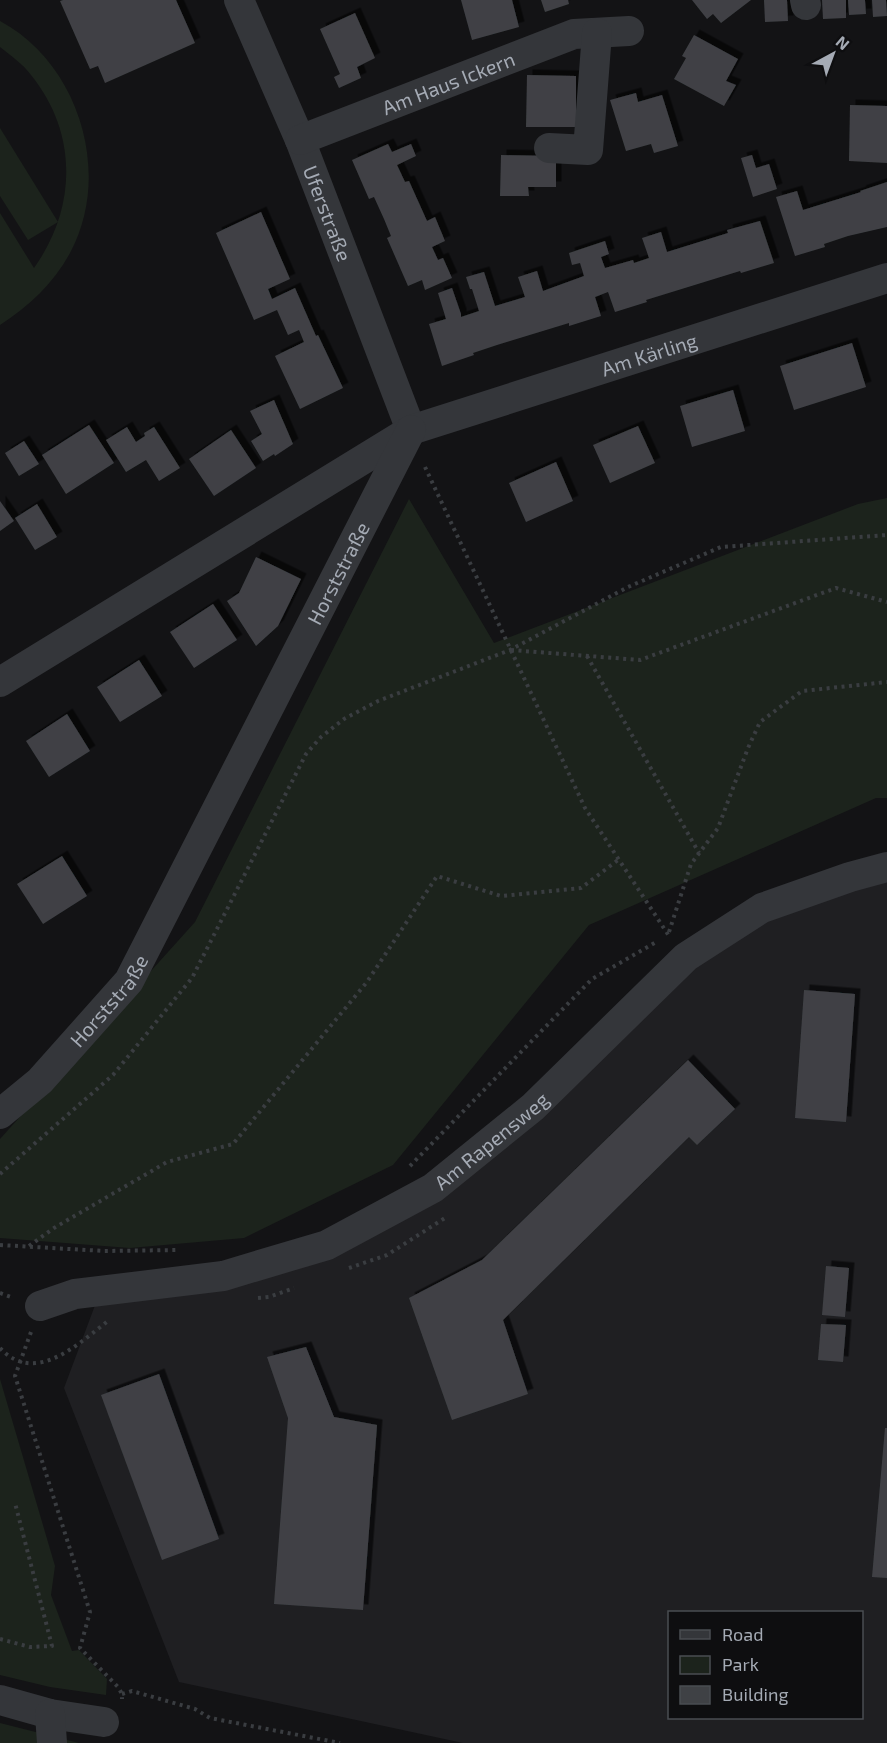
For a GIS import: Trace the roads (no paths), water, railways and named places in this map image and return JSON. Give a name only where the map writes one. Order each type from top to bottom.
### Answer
[{"type":"street","name":"Uferstraße","points":[[239,0],[300,140],[411,430]]},
{"type":"street","name":"Am Haus Ickern","points":[[300,140],[574,34],[629,31]]},
{"type":"street","points":[[549,148],[588,150],[597,33]]},
{"type":"street","name":"Am Kärling","points":[[411,430],[887,278]]},
{"type":"street","points":[[0,682],[411,430]]},
{"type":"street","name":"Horststraße","points":[[0,1114],[40,1081],[129,981],[411,430]]},
{"type":"street","name":"Am Rapensweg","points":[[40,1306],[75,1294],[223,1276],[327,1245],[433,1188],[533,1107],[677,946],[762,908],[850,877],[887,867]]},
{"type":"street","points":[[0,1700],[50,1714],[104,1722]]},
{"type":"street","points":[[50,1714],[52,1743]]}]
